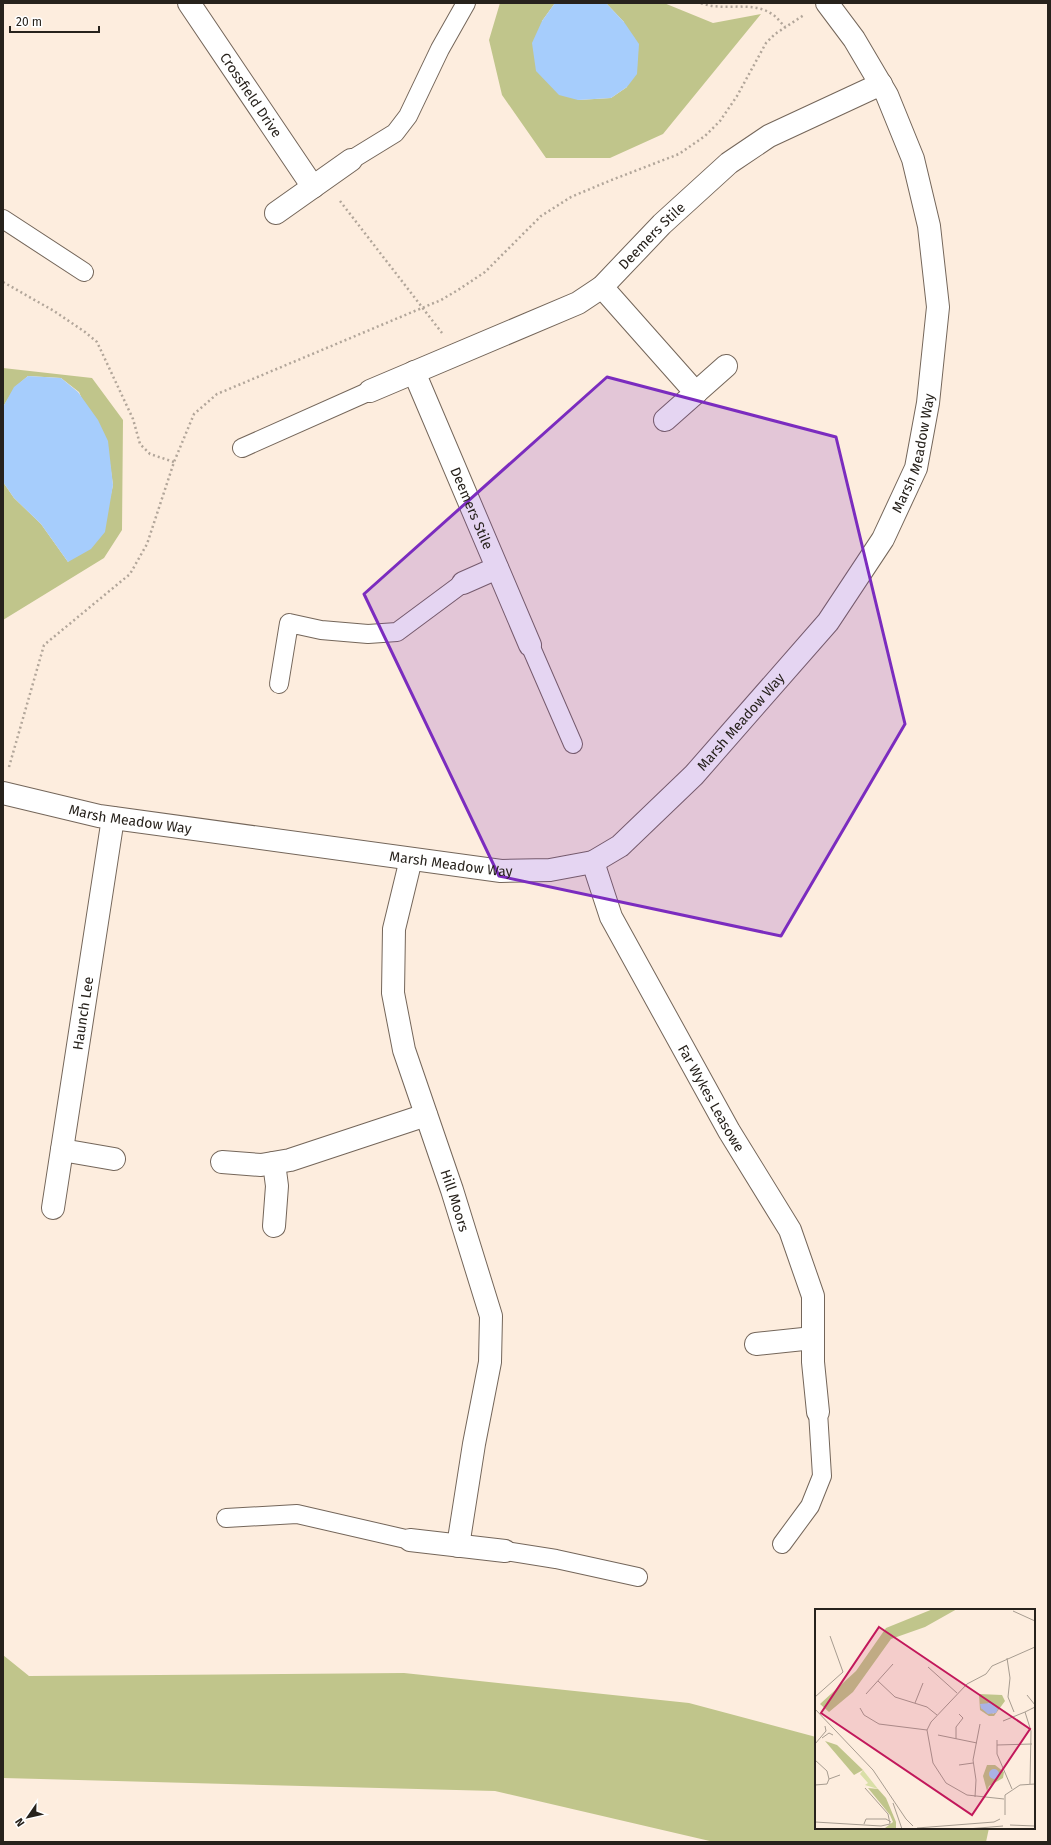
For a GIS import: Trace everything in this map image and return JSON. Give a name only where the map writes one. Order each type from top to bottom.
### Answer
[{"type":"street","name":"Crossfield Drive","points":[[188,3],[319,183]]},
{"type":"street","name":"Marsh Meadow Way","points":[[5,783],[99,816],[501,871],[550,870],[593,862],[620,846],[694,775],[828,622],[883,539],[916,468],[928,403],[938,307],[929,226],[913,159],[887,95],[854,39],[819,7]]},
{"type":"street","name":"Deemers Stile","points":[[370,391],[578,303],[602,287],[662,224],[729,163],[770,136],[881,84]]},
{"type":"street","points":[[276,213],[351,160]]},
{"type":"street","points":[[602,287],[696,393]]},
{"type":"street","points":[[665,420],[726,366]]},
{"type":"street","name":"Deemers Stile","points":[[414,372],[530,645]]},
{"type":"street","points":[[463,583],[498,568]]},
{"type":"street","name":"Haunch Lee","points":[[53,1208],[113,818]]},
{"type":"street","name":"Hill Moors","points":[[411,859],[394,930],[393,993],[404,1050],[491,1316],[490,1362],[474,1444],[458,1546]]},
{"type":"street","name":"Far Wykes Leasowe","points":[[593,862],[611,917],[729,1131],[790,1230],[813,1296],[813,1362],[818,1412]]},
{"type":"street","points":[[222,1162],[261,1165],[290,1160],[426,1115]]},
{"type":"street","points":[[62,1150],[114,1159]]},
{"type":"street","points":[[274,1163],[277,1186],[274,1226]]},
{"type":"street","points":[[756,1344],[813,1338]]},
{"type":"street","points":[[410,1540],[505,1551]]},
{"type":"lane","points":[[351,160],[395,133],[408,116],[440,49],[466,3]]},
{"type":"lane","points":[[3,219],[84,272]]},
{"type":"lane","points":[[242,448],[370,391]]},
{"type":"lane","points":[[278,684],[289,623],[322,630],[353,633],[368,634],[397,632],[463,583]]},
{"type":"lane","points":[[530,645],[573,744]]},
{"type":"lane","points":[[782,1544],[810,1506],[822,1476],[818,1412]]},
{"type":"lane","points":[[226,1518],[297,1514],[410,1540]]},
{"type":"lane","points":[[505,1551],[556,1559],[638,1577]]},
{"type":"path","points":[[701,3],[709,6],[759,7],[772,14],[785,28]]},
{"type":"path","points":[[5,783],[44,644],[130,574],[147,544],[174,462],[194,414],[217,394],[424,308],[458,290],[484,272],[541,216],[565,201],[609,181],[679,154],[705,136],[720,121],[766,43],[775,34],[819,7]]},
{"type":"path","points":[[319,183],[424,308],[458,354]]},
{"type":"path","points":[[3,282],[54,311],[97,342],[133,419],[140,444],[150,454],[174,462]]},
{"type":"highlighted area","points":[[607,377],[836,437],[905,724],[781,936],[499,876],[364,594]]},
{"type":"green space","points":[[500,3],[555,3],[542,21],[578,100],[611,98],[627,87],[624,22],[606,3],[664,3],[713,23],[761,14],[663,134],[610,158],[546,158],[502,95],[489,40]]},
{"type":"green space","points":[[3,368],[92,378],[123,420],[122,530],[104,558],[3,620],[3,482],[14,498],[41,524],[68,562],[109,503],[113,485],[110,464],[79,392],[61,378],[28,376],[15,387],[3,407]]},
{"type":"green space","points":[[3,1655],[29,1676],[404,1673],[689,1703],[815,1737],[815,1829],[989,1829],[986,1842],[714,1842],[495,1791],[3,1778]]},
{"type":"water","points":[[555,3],[606,3],[624,22],[639,44],[637,74],[627,87],[611,98],[578,100],[559,95],[536,71],[532,43],[542,21]]},
{"type":"water","points":[[28,376],[61,378],[78,392],[98,420],[108,441],[113,485],[105,532],[91,549],[68,562],[41,524],[14,498],[3,482],[3,407],[14,387]]}]
